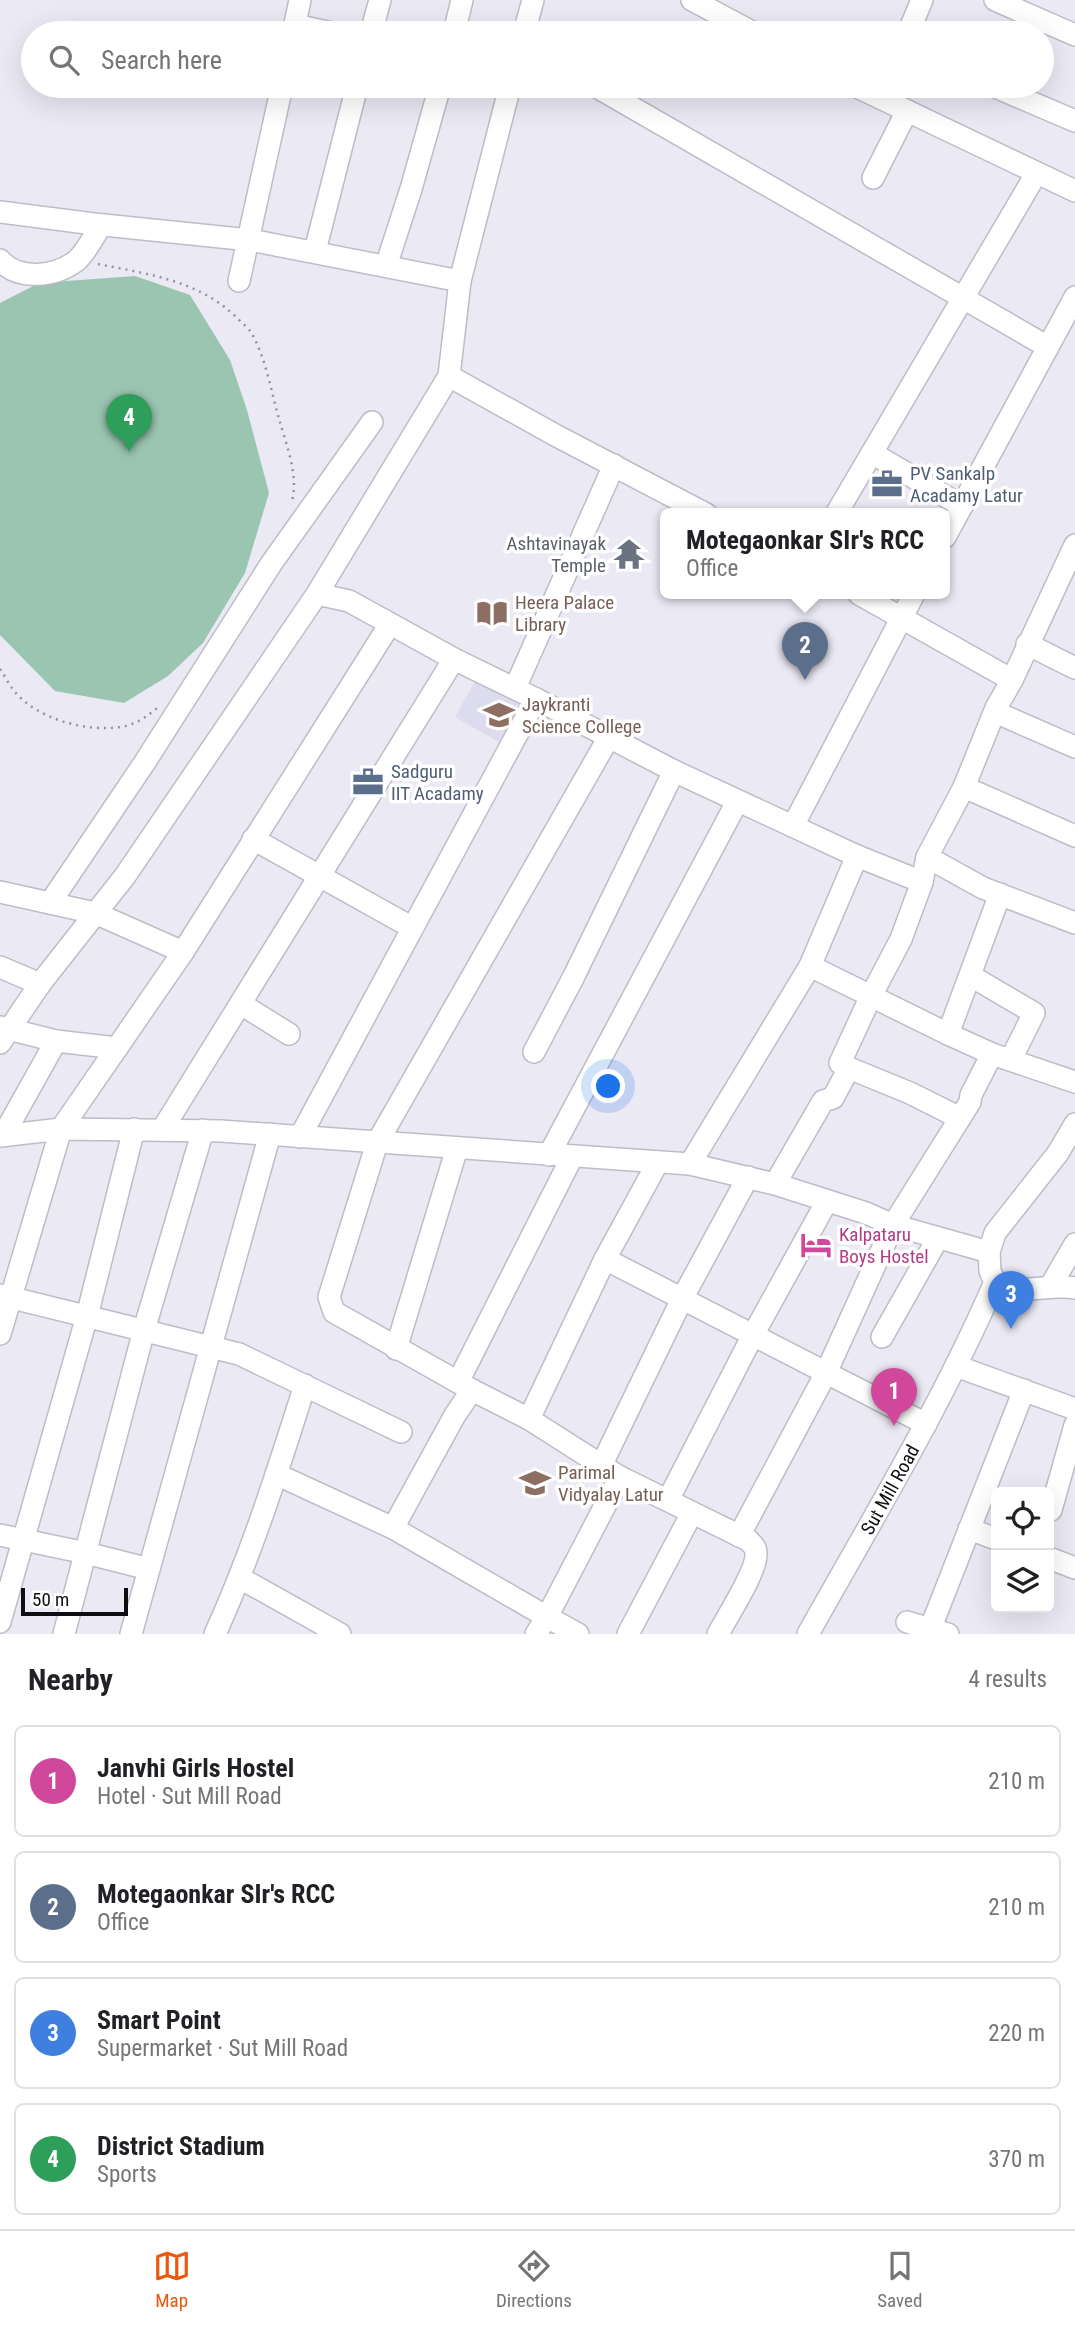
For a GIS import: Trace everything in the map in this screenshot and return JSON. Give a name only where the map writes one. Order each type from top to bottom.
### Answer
[{"type":"street","points":[[296,21],[300,0]]},
{"type":"street","points":[[374,21],[380,0]]},
{"type":"street","points":[[457,21],[462,0]]},
{"type":"street","points":[[527,21],[533,0]]},
{"type":"street","points":[[692,0],[731,21]]},
{"type":"street","points":[[913,21],[922,0]]},
{"type":"street","points":[[995,0],[1043,21]]},
{"type":"street","points":[[1054,26],[1075,35]]},
{"type":"street","points":[[239,281],[280,98]]},
{"type":"street","points":[[315,251],[354,98]]},
{"type":"street","points":[[386,266],[437,98]]},
{"type":"street","points":[[117,1048],[3,1033],[125,876],[317,594],[449,376],[460,281],[507,98]]},
{"type":"street","points":[[616,98],[1048,347]]},
{"type":"street","points":[[890,98],[906,111],[1075,191]]},
{"type":"street","points":[[1021,98],[1075,121]]},
{"type":"street","points":[[873,178],[906,111]]},
{"type":"street","points":[[840,508],[1036,174]]},
{"type":"street","points":[[0,212],[250,240],[460,281]]},
{"type":"street","points":[[0,260],[7,268],[34,275],[52,272],[77,260],[101,225]]},
{"type":"street","points":[[950,528],[1075,298]]},
{"type":"street","points":[[449,376],[694,508]]},
{"type":"street","points":[[50,903],[145,762],[271,564],[372,422]]},
{"type":"street","points":[[872,453],[962,506]]},
{"type":"street","points":[[515,688],[614,466]]},
{"type":"street","points":[[960,1118],[840,1063],[901,939],[922,882],[927,857],[964,787],[1027,644],[1068,576],[1075,545]]},
{"type":"street","points":[[317,594],[349,601],[454,659],[737,802],[922,882]]},
{"type":"street","points":[[868,599],[1012,680]]},
{"type":"street","points":[[793,826],[912,599]]},
{"type":"street","points":[[0,1334],[5,1296],[61,1129],[183,952],[390,624]]},
{"type":"street","points":[[1027,644],[1075,668]]},
{"type":"street","points":[[162,1130],[454,659]]},
{"type":"street","points":[[300,1137],[536,699]]},
{"type":"street","points":[[995,712],[1075,747]]},
{"type":"street","points":[[609,737],[377,1143],[329,1297],[334,1312],[396,1349],[529,1419],[611,1471],[755,1546],[756,1559],[718,1634]]},
{"type":"street","points":[[534,1052],[674,771]]},
{"type":"street","points":[[964,787],[1075,836]]},
{"type":"street","points":[[549,1155],[737,802]]},
{"type":"street","points":[[253,839],[411,927]]},
{"type":"street","points":[[690,1164],[810,966],[857,856]]},
{"type":"street","points":[[927,857],[984,888],[1075,923]]},
{"type":"street","points":[[0,892],[95,913],[183,952]]},
{"type":"street","points":[[948,1034],[1000,894]]},
{"type":"street","points":[[810,966],[948,1034],[1075,1082]]},
{"type":"street","points":[[0,967],[40,984]]},
{"type":"street","points":[[739,1536],[826,1373],[893,1225],[970,1102],[971,1095],[1034,1013],[971,976]]},
{"type":"street","points":[[241,1004],[289,1034]]},
{"type":"street","points":[[1,1136],[56,1041]]},
{"type":"street","points":[[775,1184],[823,1101],[833,1098],[849,1068]]},
{"type":"street","points":[[1075,1124],[1058,1153],[995,1233],[989,1252],[990,1271],[995,1282],[1008,1289],[1075,1288]]},
{"type":"street","points":[[1,1136],[61,1129],[203,1130],[690,1164],[775,1184],[893,1225],[989,1252]]},
{"type":"street","points":[[0,1622],[7,1572],[23,1539],[87,1316],[134,1129]]},
{"type":"street","points":[[64,1634],[144,1330],[203,1130]]},
{"type":"street","points":[[131,1634],[270,1135]]},
{"type":"street","points":[[396,1349],[457,1149]]},
{"type":"street","points":[[393,1528],[455,1415],[465,1386],[572,1157]]},
{"type":"street","points":[[529,1419],[606,1259],[658,1162]]},
{"type":"street","points":[[541,1626],[611,1471],[682,1298],[748,1177]]},
{"type":"street","points":[[668,1500],[827,1201]]},
{"type":"street","points":[[882,1337],[938,1238]]},
{"type":"street","points":[[1051,1287],[1075,1244]]},
{"type":"street","points":[[606,1259],[926,1424]]},
{"type":"street","name":"Sut Mill Road","points":[[808,1634],[926,1424],[977,1327],[995,1282]]},
{"type":"street","points":[[5,1296],[239,1354],[401,1432]]},
{"type":"street","points":[[956,1366],[1075,1409]]},
{"type":"street","points":[[215,1634],[240,1578],[304,1385]]},
{"type":"street","points":[[907,1622],[939,1631],[969,1529],[1024,1390]]},
{"type":"street","points":[[1054,1499],[1075,1425]]},
{"type":"street","points":[[276,1474],[393,1528],[541,1626],[578,1634]]},
{"type":"street","points":[[628,1634],[692,1513]]},
{"type":"street","points":[[969,1529],[991,1537]]},
{"type":"street","points":[[0,1535],[149,1569]]},
{"type":"street","points":[[1054,1560],[1075,1568]]},
{"type":"street","points":[[240,1578],[340,1634]]},
{"type":"path","points":[[77,260],[176,280],[206,294],[229,310],[250,330],[267,376],[290,462],[293,498],[290,508]]},
{"type":"path","points":[[0,669],[25,701],[35,709],[64,722],[121,727],[144,719],[164,702]]},
{"type":"shaded area","name":"Jaykranti Science College","points":[[476,679],[543,712],[520,754],[455,717]]},
{"type":"green space","points":[[135,276],[190,295],[230,360],[247,410],[269,493],[245,573],[203,643],[168,676],[124,703],[55,691],[0,635],[0,303],[39,283]]},
{"type":"place","name":"District Stadium","points":[[129,452]]},
{"type":"place","name":"PV Sankalp Acadamy Latur","points":[[887,484]]},
{"type":"place","name":"Ashtavinayak Temple","points":[[629,554]]},
{"type":"place","name":"Heera Palace Library","points":[[492,613]]},
{"type":"place","name":"Motegaonkar SIr's RCC","points":[[805,680]]},
{"type":"place","name":"Jaykranti Science College","points":[[499,715]]},
{"type":"place","name":"Sadguru IIT Acadamy","points":[[368,782]]},
{"type":"place","name":"Kalpataru Boys Hostel","points":[[816,1245]]},
{"type":"place","name":"Smart Point","points":[[1011,1329]]},
{"type":"place","name":"Janvhi Girls Hostel","points":[[894,1426]]},
{"type":"place","name":"Parimal Vidyalay Latur","points":[[535,1483]]}]
